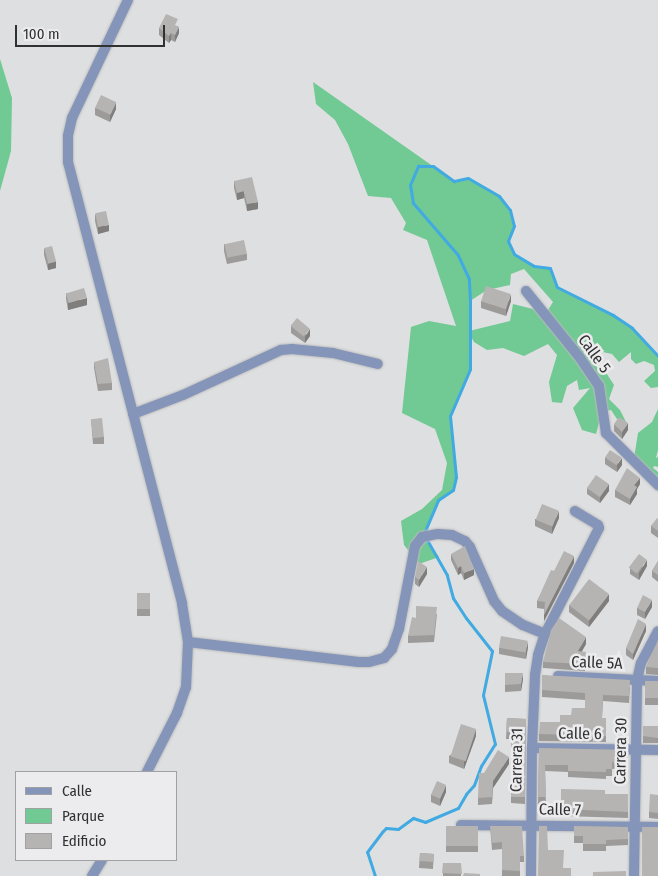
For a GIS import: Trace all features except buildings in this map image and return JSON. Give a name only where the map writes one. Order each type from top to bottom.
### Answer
[{"type":"street","points":[[128,0],[72,118],[68,136],[68,162],[182,604],[188,642],[186,687],[176,713],[147,771]]},
{"type":"street","name":"Calle 5","points":[[526,291],[580,358],[599,386],[606,433],[658,485]]},
{"type":"street","points":[[133,414],[183,396],[281,350],[292,348],[333,353],[378,364]]},
{"type":"street","name":"Carrera 31","points":[[531,876],[532,748],[535,675],[545,634],[598,534],[598,525],[575,511]]},
{"type":"street","points":[[188,642],[359,662],[369,662],[384,658],[392,648],[399,629],[416,546],[422,538],[438,534],[452,535],[465,541],[470,547],[494,601],[502,611],[523,625],[545,634]]},
{"type":"street","name":"Carrera 30","points":[[634,876],[637,680],[641,663],[658,631]]},
{"type":"street","name":"Calle 5A","points":[[535,675],[658,680]]},
{"type":"street","name":"Calle 6","points":[[532,748],[658,750]]},
{"type":"street","name":"Calle 7","points":[[461,824],[658,827]]},
{"type":"street","points":[[92,876],[101,861]]},
{"type":"green space","points":[[0,59],[12,98],[11,151],[0,191]]},
{"type":"green space","points":[[313,82],[454,181],[468,178],[499,196],[510,210],[514,226],[508,241],[514,254],[534,266],[550,268],[557,287],[613,315],[632,328],[658,356],[658,387],[651,388],[644,381],[655,371],[654,365],[644,361],[636,364],[631,359],[631,352],[619,362],[612,354],[598,351],[594,361],[603,368],[614,385],[609,399],[620,410],[626,422],[617,419],[611,410],[602,412],[596,434],[582,430],[573,408],[590,388],[579,390],[577,380],[567,386],[562,403],[552,402],[549,382],[557,355],[548,344],[524,356],[503,348],[487,350],[474,342],[469,333],[470,369],[450,416],[456,477],[453,490],[438,501],[425,531],[427,540],[439,557],[419,564],[404,545],[401,521],[422,509],[442,490],[447,463],[435,429],[402,413],[411,327],[429,321],[456,326],[427,240],[403,230],[406,223],[391,198],[368,196],[348,144],[335,120],[316,104]],"holes":[[[524,269],[553,302],[545,315],[533,309],[513,304],[510,321],[469,331],[470,301],[487,290],[510,285],[511,274]]]},
{"type":"green space","points":[[658,409],[658,450],[656,458],[658,457],[658,467],[654,466],[653,468],[658,472],[658,477],[654,477],[634,458],[638,433],[652,422]]},
{"type":"waterway","points":[[425,531],[438,500],[453,490],[456,477],[450,416],[470,369],[470,301],[469,279],[458,255],[413,203],[410,185],[418,166],[433,166],[454,181],[468,178],[499,196],[510,210],[514,226],[508,241],[514,254],[534,266],[550,268],[557,287],[613,315],[632,328],[658,356]]},
{"type":"waterway","points":[[375,876],[367,852],[383,831],[386,828],[398,829],[413,818],[425,822],[458,808],[474,785],[481,766],[495,744],[483,695],[492,651],[453,598],[447,575],[427,540]]}]
